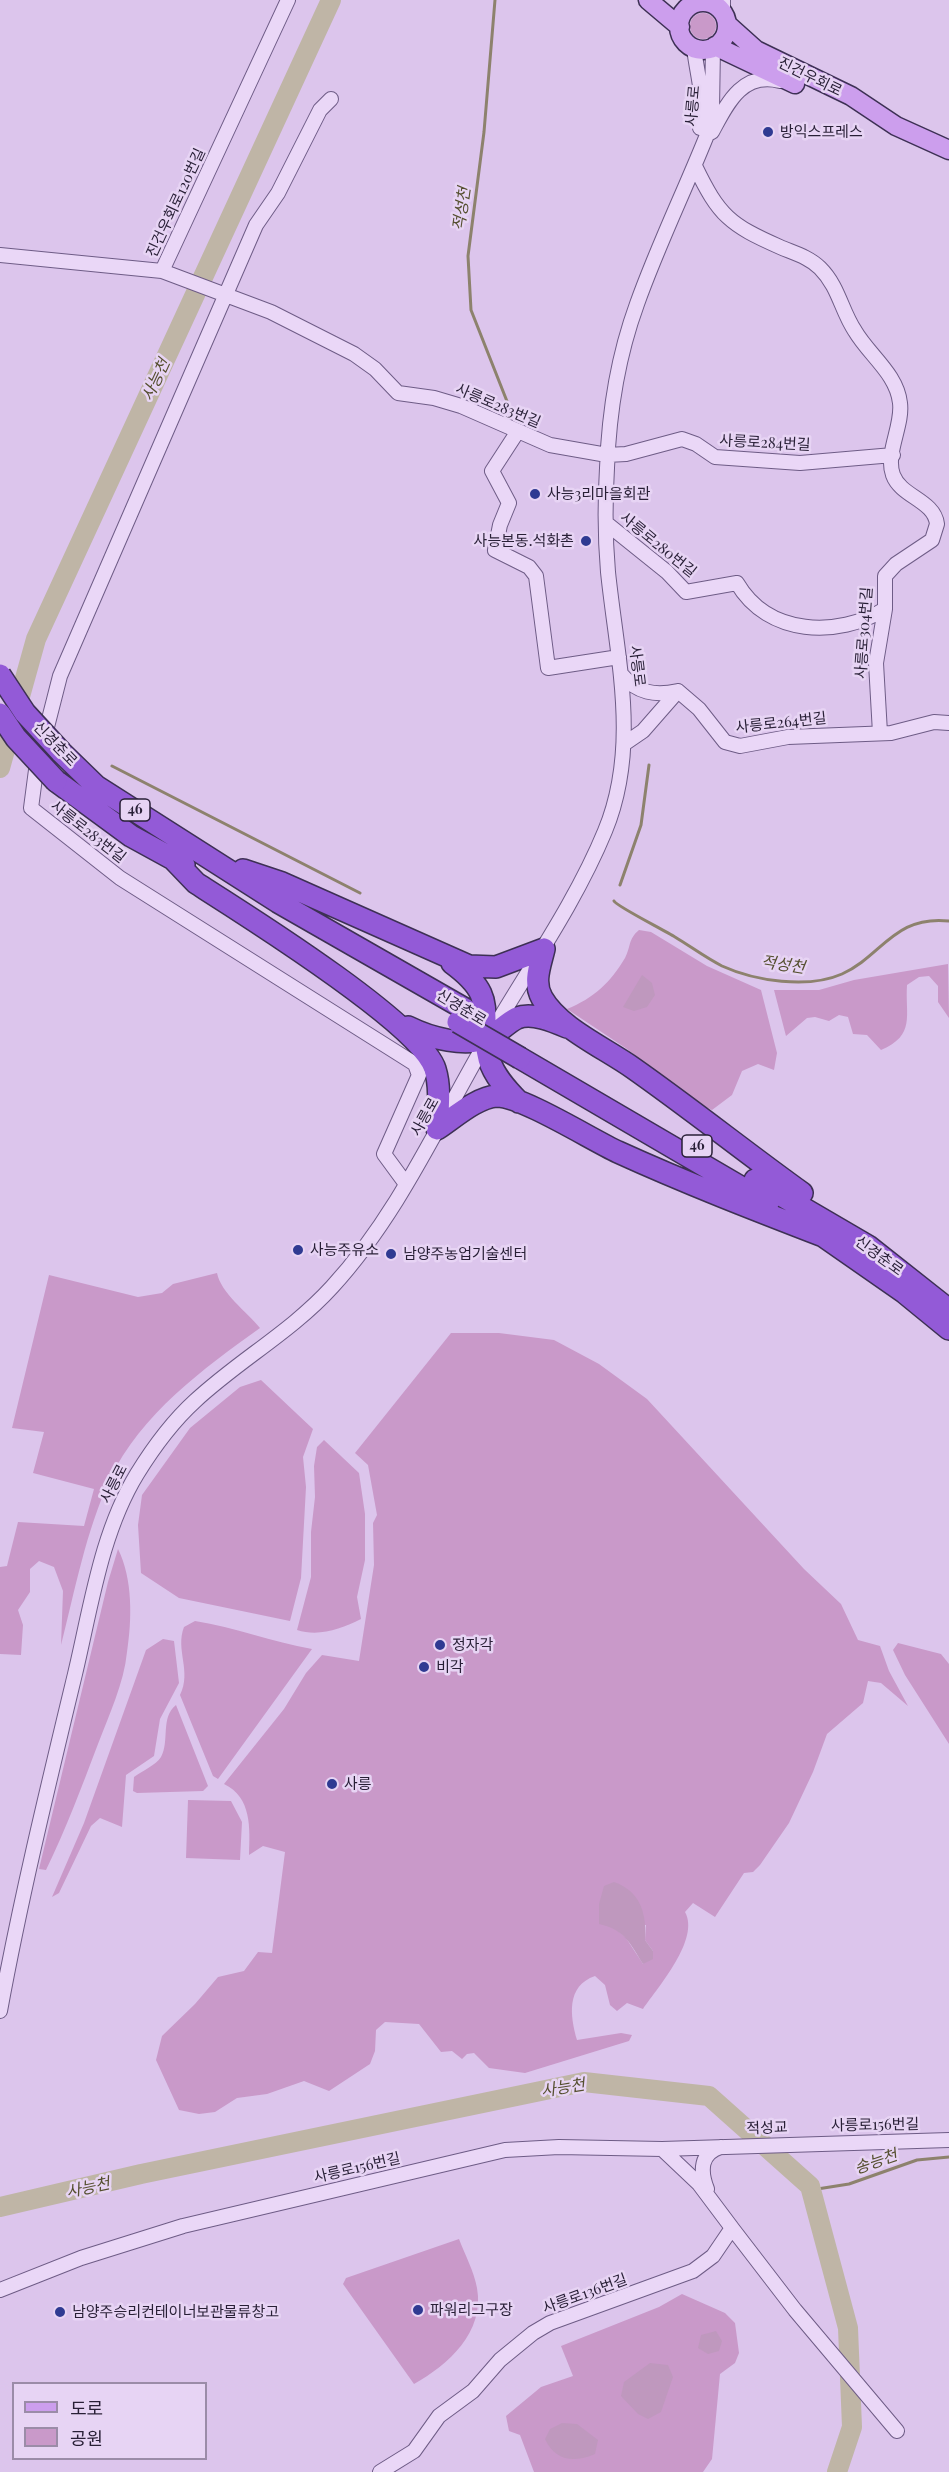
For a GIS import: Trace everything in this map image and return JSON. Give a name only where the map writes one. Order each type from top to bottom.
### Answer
[{"type":"highway","name":"신경춘로","points":[[0,675],[25,713],[96,786],[278,902],[826,1237],[905,1293],[949,1329]]},
{"type":"highway","name":"신경춘로","points":[[0,714],[16,738],[56,781],[122,830],[461,1015]]},
{"type":"highway","points":[[173,859],[196,882],[397,1022],[428,1038],[444,1041],[488,1038],[518,1018],[528,1017],[552,1020],[584,1036],[632,1067],[723,1137],[812,1199],[868,1246]]},
{"type":"highway","points":[[214,860],[282,883],[442,956],[484,968],[511,963],[544,949]]},
{"type":"highway","points":[[544,949],[537,980],[539,991],[550,1008],[584,1036]]},
{"type":"highway","points":[[442,956],[473,980],[482,993],[486,1005],[489,1059],[496,1074],[519,1102]]},
{"type":"highway","points":[[397,1022],[428,1056],[435,1069],[438,1086],[437,1129]]},
{"type":"highway","name":"신경춘로","points":[[523,1053],[868,1246],[949,1310]]},
{"type":"highway","points":[[437,1129],[481,1101],[497,1096],[519,1102],[627,1156],[719,1196],[826,1237]]},
{"type":"main road","points":[[648,0],[680,27],[687,43],[694,48],[714,47],[724,37],[724,12],[709,2],[691,2],[685,11],[680,27]]},
{"type":"main road","name":"진건우회로","points":[[724,12],[756,50],[850,96],[896,126],[949,150]]},
{"type":"main road","name":"진건우회로","points":[[714,47],[882,123],[896,126]]},
{"type":"street","name":"진건우회로120번길","points":[[0,255],[162,271],[288,0]]},
{"type":"street","name":"사릉로","points":[[0,2011],[48,1783],[100,1568],[123,1500],[152,1451],[183,1412],[214,1385],[286,1331],[332,1287],[369,1242],[406,1184],[488,1038],[544,949],[606,829],[620,780],[625,708],[608,565],[606,523],[612,408],[629,328],[647,278],[709,130],[714,47]]},
{"type":"street","name":"사릉로","points":[[694,48],[703,115],[694,166]]},
{"type":"street","points":[[694,166],[731,96],[744,86],[760,80],[773,79],[801,86]]},
{"type":"street","name":"사릉로283번길","points":[[331,99],[320,110],[278,193],[256,225],[60,676],[36,770],[31,808],[120,878],[415,1064],[419,1075],[384,1154],[406,1184]]},
{"type":"street","name":"사릉로304번길","points":[[694,166],[711,197],[730,221],[741,230],[808,259],[819,267],[837,290],[853,329],[897,391],[901,413],[893,455],[895,478],[932,511],[937,524],[932,540],[890,570],[884,585],[885,609],[876,663],[879,733]]},
{"type":"street","points":[[162,271],[224,295]]},
{"type":"street","name":"사릉로283번길","points":[[224,295],[271,312],[354,354],[375,369],[398,393],[448,402],[550,445],[608,455]]},
{"type":"street","points":[[518,431],[492,471],[509,506],[500,525],[495,550],[529,567],[536,576],[548,669],[619,657]]},
{"type":"street","name":"사릉로284번길","points":[[608,455],[638,452],[682,439],[689,440],[715,458],[824,462],[893,455]]},
{"type":"street","name":"사릉로280번길","points":[[606,523],[667,572],[686,592],[737,584],[749,601],[759,609],[800,628],[851,624],[885,609]]},
{"type":"street","points":[[622,675],[629,685],[646,692],[657,694],[678,691]]},
{"type":"street","points":[[624,744],[644,731],[678,691]]},
{"type":"street","name":"사릉로264번길","points":[[678,691],[699,709],[718,735],[731,745],[740,746],[805,735],[879,733],[934,722],[949,723]]},
{"type":"street","name":"사릉로156번길","points":[[802,2143],[949,2140]]},
{"type":"street","name":"적성교","points":[[728,2146],[802,2143]]},
{"type":"street","points":[[712,2199],[704,2182],[702,2166],[708,2153],[728,2146]]},
{"type":"street","name":"사릉로156번길","points":[[0,2290],[81,2258],[183,2226],[472,2156],[531,2147],[662,2149],[728,2146]]},
{"type":"street","points":[[662,2149],[687,2171],[712,2199],[795,2310],[897,2431]]},
{"type":"street","name":"사릉로136번길","points":[[380,2472],[414,2451],[439,2416],[473,2391],[500,2360],[533,2333],[550,2323],[693,2271],[713,2256],[732,2228]]},
{"type":"green space","points":[[703,13],[712,17],[716,26],[712,35],[703,39],[694,35],[690,26],[694,17]]},
{"type":"green space","points":[[639,930],[651,932],[707,966],[761,990],[777,1053],[774,1070],[758,1064],[742,1071],[732,1095],[712,1110],[693,1101],[627,1049],[567,1009],[593,995],[607,982],[625,958],[631,940]]},
{"type":"green space","points":[[948,964],[949,1018],[938,1002],[938,986],[929,976],[919,977],[907,985],[907,1015],[904,1031],[900,1038],[881,1050],[867,1035],[853,1034],[848,1017],[839,1015],[829,1021],[815,1017],[807,1018],[786,1036],[774,990],[819,990],[854,980]]},
{"type":"green space","points":[[217,1273],[223,1288],[260,1328],[175,1394],[138,1434],[123,1456],[110,1479],[94,1519],[61,1645],[63,1591],[54,1567],[39,1561],[30,1569],[30,1592],[18,1610],[23,1625],[21,1655],[0,1654],[0,1567],[7,1566],[18,1522],[84,1526],[94,1489],[33,1473],[44,1432],[12,1428],[49,1275],[138,1297],[162,1293],[173,1284]]},
{"type":"green space","points":[[451,1333],[499,1333],[554,1340],[599,1364],[647,1399],[804,1569],[841,1604],[858,1640],[880,1646],[889,1671],[908,1706],[881,1683],[868,1681],[863,1703],[827,1734],[813,1772],[789,1823],[760,1865],[753,1872],[744,1873],[715,1917],[693,1903],[685,1912],[688,1923],[683,1948],[676,1962],[643,2009],[627,2003],[617,2011],[610,2005],[605,1985],[595,1976],[579,1987],[572,2003],[577,2040],[621,2033],[632,2035],[629,2041],[525,2073],[489,2068],[474,2053],[467,2054],[462,2059],[452,2051],[441,2052],[419,2024],[385,2022],[376,2030],[375,2051],[370,2064],[329,2091],[304,2081],[267,2094],[237,2098],[215,2112],[199,2114],[179,2110],[156,2060],[162,2036],[195,2004],[218,1977],[244,1971],[258,1952],[272,1953],[285,1852],[263,1846],[249,1855],[249,1825],[244,1805],[240,1797],[224,1784],[284,1709],[306,1673],[322,1655],[359,1661],[374,1565],[373,1523],[377,1515],[368,1465],[355,1453]],"holes":[[[646,1925],[645,1940],[653,1951],[643,1964],[626,1938],[614,1927]]]},
{"type":"green space","points":[[261,1380],[313,1429],[303,1457],[306,1487],[301,1578],[290,1621],[179,1598],[141,1573],[138,1525],[142,1495],[190,1428],[240,1387]]},
{"type":"green space","points":[[324,1440],[359,1473],[365,1514],[365,1560],[357,1597],[361,1619],[338,1629],[313,1633],[297,1630],[311,1577],[311,1532],[315,1497],[314,1466],[317,1447]]},
{"type":"green space","points":[[118,1549],[126,1573],[130,1600],[129,1640],[123,1675],[80,1792],[60,1839],[46,1870],[39,1869],[108,1582]]},
{"type":"green space","points":[[195,1621],[312,1649],[218,1779],[213,1776],[180,1695],[184,1677],[182,1636],[184,1627]]},
{"type":"green space","points":[[163,1639],[174,1641],[179,1683],[160,1719],[154,1756],[126,1775],[122,1827],[100,1818],[91,1826],[59,1893],[52,1897],[84,1823],[146,1650]]},
{"type":"green space","points":[[898,1643],[941,1654],[949,1664],[949,1744],[905,1675],[893,1650]]},
{"type":"green space","points":[[176,1705],[208,1786],[203,1791],[137,1793],[133,1791],[134,1777],[161,1757],[164,1751],[168,1716]]},
{"type":"green space","points":[[188,1800],[231,1801],[242,1822],[240,1860],[186,1858]]},
{"type":"green space","name":"파워리그구장","points":[[459,2239],[472,2269],[477,2288],[478,2304],[475,2319],[470,2333],[451,2357],[414,2384],[343,2284],[346,2278]]},
{"type":"green space","points":[[682,2294],[725,2313],[735,2323],[739,2353],[735,2363],[720,2374],[712,2459],[703,2472],[534,2472],[520,2435],[509,2431],[506,2416],[541,2387],[573,2376],[561,2346],[659,2307]]},
{"type":"shaded area","points":[[642,975],[652,983],[655,995],[647,1007],[634,1011],[623,1007]]},
{"type":"shaded area","points":[[614,1882],[636,1897],[643,1912],[645,1940],[653,1951],[653,1959],[643,1964],[626,1938],[615,1930],[599,1924],[599,1904],[604,1886]]},
{"type":"shaded area","points":[[716,2331],[722,2341],[719,2351],[708,2354],[698,2348],[701,2335]]},
{"type":"shaded area","points":[[650,2363],[668,2365],[673,2377],[661,2412],[648,2419],[638,2414],[621,2396],[624,2382]]},
{"type":"shaded area","points":[[562,2423],[577,2424],[598,2440],[595,2454],[573,2459],[554,2452],[545,2439],[550,2429]]},
{"type":"waterway","name":"사능천","points":[[0,768],[36,639],[331,0]]},
{"type":"waterway","name":"적성천","points":[[495,0],[484,132],[468,256],[471,310],[512,414]]},
{"type":"waterway","name":"적성천","points":[[620,885],[641,825],[649,765]]},
{"type":"waterway","points":[[112,766],[360,893]]},
{"type":"waterway","name":"적성천","points":[[614,901],[722,966],[750,976],[798,982],[828,979],[842,974],[856,966],[902,930],[915,924],[949,921]]},
{"type":"waterway","name":"사능천","points":[[0,2207],[141,2174],[584,2082],[709,2096],[810,2186],[848,2328],[852,2427],[837,2472]]},
{"type":"waterway","name":"송능천","points":[[811,2190],[849,2184],[917,2160],[949,2157]]},
{"type":"place","name":"방익스프레스","points":[[768,132]]},
{"type":"place","name":"사능3리마을회관","points":[[535,494]]},
{"type":"place","name":"사능본동.석화촌","points":[[586,541]]},
{"type":"place","name":"사능주유소","points":[[298,1250]]},
{"type":"place","name":"남양주농업기술센터","points":[[391,1254]]},
{"type":"place","name":"정자각","points":[[440,1645]]},
{"type":"place","name":"비각","points":[[424,1667]]},
{"type":"place","name":"사릉","points":[[332,1784]]},
{"type":"place","name":"파워리그구장","points":[[418,2310]]},
{"type":"place","name":"남양주승리컨테이너보관물류창고","points":[[60,2312]]}]
